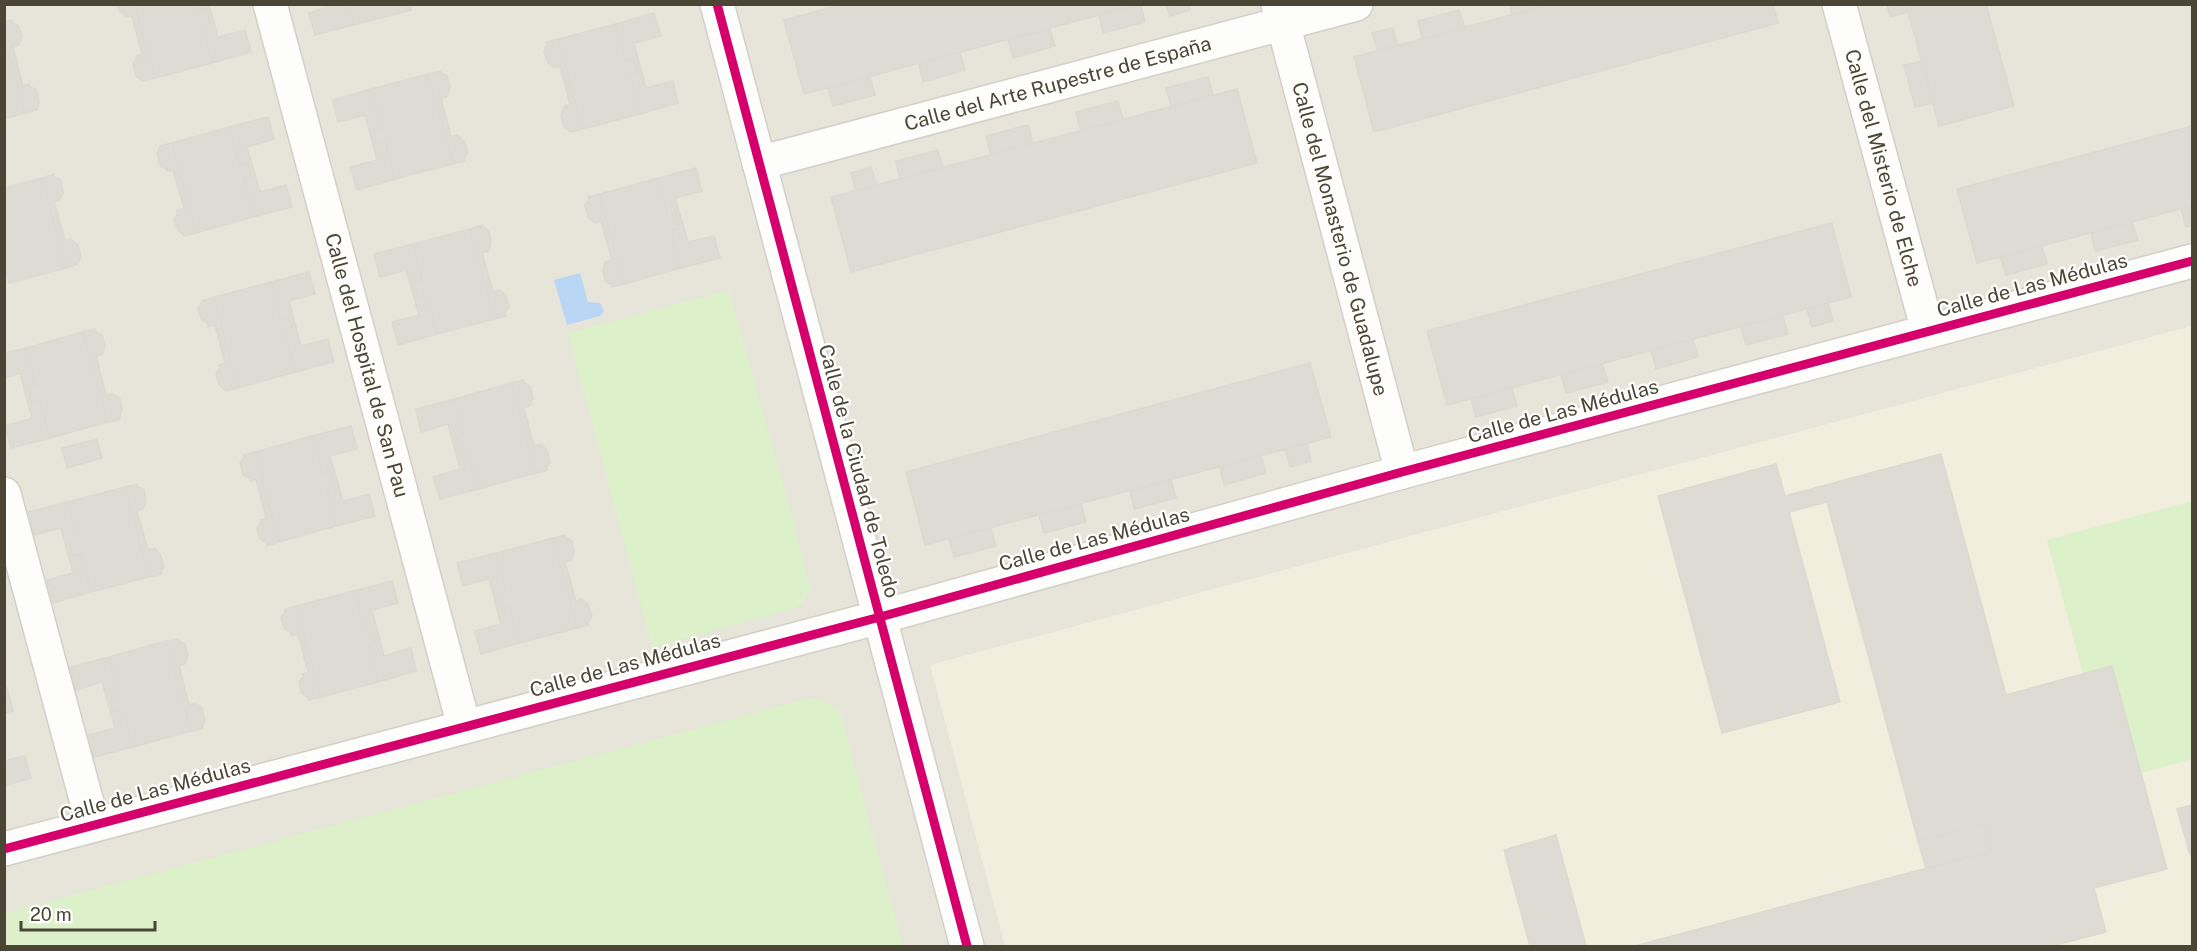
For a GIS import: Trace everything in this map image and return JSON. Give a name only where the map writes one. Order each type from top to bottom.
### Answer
[{"type":"street","name":"Calle del Hospital de San Pau","points":[[270,4],[464,726]]},
{"type":"street","name":"Calle de la Ciudad de Toledo","points":[[717,4],[967,946]]},
{"type":"street","name":"Calle del Arte Rupestre de España","points":[[759,163],[1280,14],[1356,4]]},
{"type":"street","name":"Calle del Misterio de Elche","points":[[1839,4],[1928,331]]},
{"type":"street","name":"Calle del Monasterio de Guadalupe","points":[[1280,14],[1402,472]]},
{"type":"street","name":"Calle de Las Médulas","points":[[4,849],[880,617],[1402,472],[2193,261]]},
{"type":"street","points":[[4,494],[93,825]]},
{"type":"shaded area","points":[[5,5],[2192,5],[2192,946],[5,946]]},
{"type":"shaded area","points":[[2192,326],[2192,946],[1005,946],[930,665]]},
{"type":"green space","points":[[729,290],[810,589],[802,604],[790,610],[652,647],[568,333]]},
{"type":"green space","points":[[2192,501],[2192,759],[2141,773],[2112,666],[2083,674],[2047,540]]},
{"type":"green space","points":[[810,698],[826,702],[840,712],[903,946],[5,946],[5,913]]},
{"type":"water","points":[[580,273],[588,302],[600,303],[604,311],[600,316],[567,325],[554,280]]},
{"type":"building","points":[[117,4],[134,4],[155,78],[143,81],[136,76],[133,64],[136,56],[142,54],[132,16],[125,17],[125,14],[119,11]]},
{"type":"building","points":[[134,4],[197,4],[198,11],[206,9],[210,23],[202,25],[212,63],[155,78]]},
{"type":"building","points":[[197,4],[209,4],[218,37],[245,30],[251,52],[212,63],[202,25],[210,23],[206,9],[198,11]]},
{"type":"building","points":[[335,4],[348,4],[354,25],[315,35],[309,13]]},
{"type":"building","points":[[348,4],[410,4],[411,10],[354,25]]},
{"type":"building","points":[[844,4],[1140,4],[804,94],[784,20]]},
{"type":"building","points":[[1141,4],[1145,22],[1103,33],[1099,15]]},
{"type":"building","points":[[1166,4],[1189,4],[1190,10],[1170,16]]},
{"type":"building","points":[[1510,4],[1551,4],[1512,15]]},
{"type":"building","points":[[1551,4],[1773,4],[1778,23],[1374,132],[1354,57]]},
{"type":"building","points":[[1887,4],[1906,4],[1908,12],[1890,17]]},
{"type":"building","points":[[1906,4],[1986,4],[2014,106],[1939,126]]},
{"type":"building","points":[[1459,10],[1465,28],[1422,39],[1418,21]]},
{"type":"building","points":[[654,13],[661,36],[634,43],[646,88],[673,81],[678,103],[640,114],[630,75],[638,73],[634,59],[626,62],[616,24]]},
{"type":"building","points":[[12,20],[19,26],[22,37],[19,45],[13,47],[23,86],[29,84],[37,90],[39,102],[37,110],[25,113],[4,39],[4,22]]},
{"type":"building","points":[[616,24],[626,62],[634,59],[638,73],[630,75],[640,114],[583,129],[558,39]]},
{"type":"building","points":[[1393,28],[1398,46],[1378,51],[1372,33]]},
{"type":"building","points":[[1050,29],[1055,46],[1013,58],[1008,40]]},
{"type":"building","points":[[4,39],[25,113],[4,119]]},
{"type":"building","points":[[558,39],[583,129],[571,132],[564,127],[561,115],[564,106],[570,105],[560,66],[554,68],[547,62],[544,51],[546,42]]},
{"type":"building","points":[[960,52],[965,70],[923,82],[919,64]]},
{"type":"building","points":[[1922,61],[1933,103],[1915,107],[1904,65]]},
{"type":"building","points":[[441,71],[447,76],[450,88],[447,97],[441,98],[451,137],[457,135],[464,141],[468,152],[464,158],[465,161],[453,164],[428,74]]},
{"type":"building","points":[[428,74],[453,164],[395,179],[385,141],[377,144],[373,130],[381,128],[371,89]]},
{"type":"building","points":[[870,77],[875,95],[833,106],[828,88]]},
{"type":"building","points":[[1208,77],[1213,95],[1171,106],[1166,88]]},
{"type":"building","points":[[371,89],[381,128],[373,130],[377,144],[385,141],[395,179],[357,190],[350,167],[377,160],[365,115],[338,122],[333,100]]},
{"type":"building","points":[[1237,89],[1257,163],[851,272],[831,197]]},
{"type":"building","points":[[1118,101],[1123,119],[1081,131],[1076,112]]},
{"type":"building","points":[[268,117],[274,139],[247,147],[260,192],[286,185],[292,207],[253,217],[244,180],[251,177],[248,163],[240,166],[229,127]]},
{"type":"building","points":[[1028,125],[1033,143],[991,155],[986,136]]},
{"type":"building","points":[[2192,126],[2192,206],[1977,263],[1957,189]]},
{"type":"building","points":[[229,127],[240,166],[248,163],[251,177],[244,180],[253,217],[196,233],[172,143]]},
{"type":"building","points":[[172,143],[196,233],[184,236],[178,230],[174,219],[178,213],[177,210],[184,209],[173,170],[167,171],[160,166],[157,154],[160,146]]},
{"type":"building","points":[[938,150],[943,168],[900,179],[896,161]]},
{"type":"building","points":[[871,167],[877,185],[856,191],[851,173]]},
{"type":"building","points":[[696,168],[702,191],[675,198],[688,242],[714,236],[720,258],[681,268],[671,231],[680,228],[676,214],[668,217],[658,178]]},
{"type":"building","points":[[54,174],[54,177],[61,180],[63,192],[60,200],[54,202],[65,240],[71,239],[78,245],[81,256],[78,264],[66,268],[42,178]]},
{"type":"building","points":[[42,178],[66,268],[9,283],[4,267],[4,188]]},
{"type":"building","points":[[658,178],[668,217],[676,214],[680,228],[671,231],[681,268],[624,284],[600,194]]},
{"type":"building","points":[[600,194],[624,284],[612,287],[605,281],[603,270],[605,262],[612,260],[601,221],[595,223],[588,217],[585,205],[589,200],[588,197]]},
{"type":"building","points":[[2192,206],[2192,225],[2186,227],[2181,209]]},
{"type":"building","points":[[2132,222],[2138,240],[2095,251],[2091,233]]},
{"type":"building","points":[[1832,223],[1851,297],[1447,405],[1427,331]]},
{"type":"building","points":[[482,225],[489,232],[491,243],[489,251],[482,253],[493,292],[499,290],[506,295],[509,307],[505,313],[506,316],[494,319],[470,229]]},
{"type":"building","points":[[470,229],[494,319],[437,334],[427,296],[418,298],[414,284],[423,282],[413,244]]},
{"type":"building","points":[[413,244],[423,282],[414,284],[418,298],[427,296],[437,334],[398,345],[392,322],[419,315],[406,270],[380,277],[374,254]]},
{"type":"building","points":[[2042,246],[2047,264],[2006,275],[2000,257]]},
{"type":"building","points":[[309,272],[315,294],[289,301],[301,346],[328,339],[334,362],[295,372],[285,334],[293,332],[289,318],[281,320],[271,282]]},
{"type":"building","points":[[271,282],[281,320],[289,318],[293,332],[285,334],[295,372],[238,388],[214,297]]},
{"type":"building","points":[[214,297],[238,388],[226,391],[219,385],[216,373],[220,368],[219,365],[225,363],[215,325],[208,327],[208,324],[202,320],[198,309],[202,301]]},
{"type":"building","points":[[1828,303],[1833,321],[1812,327],[1807,309]]},
{"type":"building","points":[[1783,316],[1788,334],[1746,345],[1741,327]]},
{"type":"building","points":[[95,329],[102,335],[105,346],[102,355],[96,356],[106,395],[112,394],[120,399],[122,411],[119,420],[108,422],[83,332]]},
{"type":"building","points":[[83,332],[108,422],[50,438],[40,400],[32,402],[28,388],[36,386],[26,348]]},
{"type":"building","points":[[1693,339],[1698,357],[1656,369],[1651,351]]},
{"type":"building","points":[[26,348],[36,386],[28,388],[32,402],[40,400],[50,438],[11,448],[5,426],[32,418],[20,373],[4,378],[4,353]]},
{"type":"building","points":[[1310,363],[1331,437],[925,545],[906,472]]},
{"type":"building","points":[[1602,364],[1608,382],[1566,393],[1561,375]]},
{"type":"building","points":[[523,380],[530,386],[533,398],[530,406],[524,408],[534,446],[540,444],[547,450],[550,462],[546,468],[548,470],[536,473],[511,383]]},
{"type":"building","points":[[511,383],[536,473],[478,489],[467,451],[460,453],[456,439],[464,437],[454,399]]},
{"type":"building","points":[[1512,388],[1517,406],[1476,417],[1471,399]]},
{"type":"building","points":[[454,399],[464,437],[456,439],[460,453],[467,451],[478,489],[440,499],[433,477],[460,469],[448,424],[421,432],[416,409]]},
{"type":"building","points":[[351,426],[357,449],[330,456],[343,501],[369,494],[375,516],[336,526],[327,489],[334,486],[331,473],[323,475],[312,436]]},
{"type":"building","points":[[312,436],[323,475],[331,473],[334,486],[327,489],[336,526],[279,542],[255,452]]},
{"type":"building","points":[[97,439],[102,458],[67,468],[62,448]]},
{"type":"building","points":[[1307,443],[1311,461],[1290,467],[1285,449]]},
{"type":"building","points":[[255,452],[279,542],[267,546],[266,542],[260,539],[257,528],[260,520],[266,518],[256,479],[250,481],[250,478],[243,475],[240,463],[244,458],[243,455]]},
{"type":"building","points":[[1941,454],[2006,695],[2112,666],[2167,869],[2094,888],[2106,932],[2052,946],[1635,946],[1991,851],[1983,824],[1918,841],[1827,502],[1789,512],[1840,702],[1722,733],[1658,496],[1776,464],[1785,496]]},
{"type":"building","points":[[1261,455],[1266,473],[1224,485],[1220,467]]},
{"type":"building","points":[[1171,480],[1176,498],[1134,509],[1130,491]]},
{"type":"building","points":[[137,484],[144,490],[146,501],[143,509],[137,511],[148,550],[154,548],[160,554],[164,565],[161,574],[149,577],[125,487]]},
{"type":"building","points":[[125,487],[149,577],[91,592],[82,554],[73,556],[69,543],[78,540],[67,502]]},
{"type":"building","points":[[67,502],[78,540],[69,543],[73,556],[82,554],[91,592],[53,603],[47,580],[73,573],[61,528],[34,535],[29,512]]},
{"type":"building","points":[[1081,504],[1086,522],[1044,533],[1039,515]]},
{"type":"building","points":[[991,528],[996,546],[954,557],[949,539]]},
{"type":"building","points":[[565,535],[572,541],[574,552],[572,560],[565,562],[576,601],[582,599],[588,605],[592,616],[588,622],[589,625],[577,628],[553,538]]},
{"type":"building","points":[[553,538],[577,628],[519,643],[509,605],[501,607],[497,593],[506,591],[496,553]]},
{"type":"building","points":[[496,553],[506,591],[497,593],[501,607],[509,605],[519,643],[481,654],[475,631],[501,624],[489,579],[463,586],[457,563]]},
{"type":"building","points":[[392,581],[398,603],[372,610],[384,656],[411,648],[416,671],[378,682],[368,643],[376,641],[372,627],[364,629],[354,591]]},
{"type":"building","points":[[354,591],[364,629],[372,627],[376,641],[368,643],[378,682],[321,697],[296,606]]},
{"type":"building","points":[[296,606],[321,697],[309,700],[302,694],[299,682],[303,677],[302,674],[308,672],[298,634],[291,636],[291,633],[285,629],[281,618],[284,610]]},
{"type":"building","points":[[178,639],[185,644],[188,656],[185,664],[179,666],[189,705],[195,703],[202,708],[205,720],[202,729],[191,731],[166,641]]},
{"type":"building","points":[[166,641],[191,731],[133,747],[123,709],[114,711],[111,697],[119,695],[109,657]]},
{"type":"building","points":[[109,657],[119,695],[111,697],[114,711],[123,709],[133,747],[94,757],[88,735],[115,728],[102,682],[76,690],[70,667]]},
{"type":"building","points":[[7,688],[13,711],[4,713],[4,689]]},
{"type":"building","points":[[25,756],[31,778],[4,786],[4,761]]},
{"type":"building","points":[[2192,805],[2192,854],[2190,855],[2177,809]]},
{"type":"building","points":[[1983,824],[1991,851],[1926,869],[1918,841]]},
{"type":"building","points":[[1556,835],[1586,946],[1530,946],[1504,850]]},
{"type":"cycle path","points":[[717,4],[967,946]]},
{"type":"cycle path","points":[[4,849],[880,617],[1402,472],[2192,261]]}]
